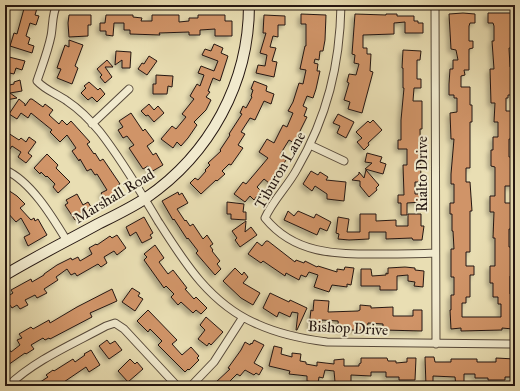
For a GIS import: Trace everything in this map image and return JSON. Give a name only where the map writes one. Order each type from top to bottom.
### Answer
[{"type":"street","name":"Bishop Drive","points":[[57,5],[54,9],[53,27],[48,48],[37,81],[42,86],[69,102],[106,140],[190,270],[202,284],[221,301],[243,317],[256,324],[297,338],[327,342],[515,344]]},
{"type":"street","name":"Marshall Road","points":[[5,275],[145,199],[171,179],[189,162],[209,136],[223,113],[233,92],[242,63],[246,40],[249,5]]},
{"type":"street","name":"Tiburon Lane","points":[[341,5],[339,39],[332,82],[324,113],[310,145],[296,171],[269,209],[265,218],[272,227],[292,240],[306,247],[319,251],[347,254],[435,253]]},
{"type":"street","name":"Rialto Drive","points":[[435,5],[436,344]]},
{"type":"street","points":[[92,124],[129,89]]},
{"type":"street","points":[[310,145],[344,161]]},
{"type":"street","points":[[5,170],[21,181],[40,199],[67,241]]},
{"type":"street","points":[[191,386],[214,362],[243,317]]},
{"type":"street","points":[[8,386],[24,372],[39,362],[116,322],[177,386]]},
{"type":"building","points":[[25,5],[38,5],[35,15],[39,16],[36,25],[30,23],[26,36],[30,38],[28,44],[34,46],[32,53],[10,46],[14,33],[17,34]]},
{"type":"building","points":[[488,13],[513,13],[512,48],[509,48],[510,67],[512,67],[513,95],[508,95],[508,98],[506,98],[506,111],[513,111],[512,139],[509,139],[509,157],[512,157],[513,186],[505,186],[505,203],[512,203],[512,229],[509,229],[509,247],[514,247],[514,258],[512,258],[512,276],[510,276],[510,294],[513,294],[513,329],[502,328],[502,330],[461,331],[461,328],[451,329],[450,310],[451,295],[454,295],[454,277],[451,277],[451,249],[454,249],[450,203],[454,203],[454,184],[451,184],[451,174],[454,139],[451,139],[450,113],[457,112],[457,98],[454,98],[454,95],[449,95],[449,84],[450,69],[453,69],[453,60],[458,60],[456,50],[451,49],[449,14],[475,14],[475,23],[470,23],[469,26],[469,41],[473,41],[473,48],[469,49],[469,70],[464,70],[465,75],[461,76],[461,87],[470,87],[470,105],[472,105],[472,122],[470,122],[470,168],[466,168],[466,182],[470,182],[472,211],[470,211],[470,252],[466,252],[466,266],[474,266],[474,275],[470,275],[470,297],[466,297],[466,303],[462,303],[462,317],[501,317],[501,304],[498,304],[498,297],[493,297],[493,283],[490,283],[490,266],[495,266],[495,238],[493,238],[494,212],[490,212],[490,196],[495,196],[495,167],[491,166],[491,150],[493,150],[493,137],[498,137],[498,122],[494,122],[495,103],[491,103],[490,69],[494,69],[492,41],[494,41],[494,26],[493,23],[488,23]]},
{"type":"building","points":[[301,14],[326,15],[323,51],[320,51],[319,60],[315,59],[314,63],[318,64],[317,71],[320,71],[316,89],[313,98],[307,96],[303,106],[307,108],[304,116],[307,117],[294,143],[289,140],[281,153],[288,157],[277,174],[278,175],[271,183],[264,179],[257,187],[261,191],[254,200],[250,196],[245,202],[234,194],[243,182],[246,184],[268,158],[259,152],[267,139],[274,143],[283,125],[287,127],[293,113],[288,111],[293,102],[299,83],[303,84],[306,70],[300,69],[306,46],[306,24],[301,24]]},
{"type":"building","points":[[355,14],[397,14],[397,16],[414,16],[414,21],[423,23],[423,33],[405,33],[405,22],[394,23],[394,34],[363,35],[363,48],[367,48],[367,54],[371,54],[370,71],[373,72],[362,113],[348,109],[350,102],[344,100],[349,83],[347,82],[349,74],[356,75],[359,64],[354,63],[355,55],[352,54]]},
{"type":"building","points":[[69,15],[91,15],[91,25],[88,25],[88,36],[69,37]]},
{"type":"building","points":[[106,15],[133,15],[133,17],[142,18],[141,21],[152,21],[152,15],[179,15],[179,22],[189,21],[189,18],[198,18],[198,15],[225,15],[225,21],[232,21],[232,36],[215,36],[215,29],[200,30],[200,35],[189,35],[189,32],[159,33],[160,35],[130,34],[130,30],[124,30],[124,23],[114,23],[113,36],[106,35],[106,31],[100,31],[100,23],[105,23]]},
{"type":"building","points":[[264,15],[285,16],[285,25],[278,25],[278,37],[273,36],[270,47],[276,48],[272,61],[277,62],[274,77],[256,73],[258,65],[265,66],[267,55],[260,53],[266,33],[263,33]]},
{"type":"building","points":[[69,40],[83,45],[75,66],[78,68],[72,84],[57,78],[61,69],[57,68],[65,45],[69,47]]},
{"type":"building","points":[[214,44],[223,48],[221,53],[228,56],[220,81],[213,78],[208,91],[210,92],[206,97],[211,100],[206,110],[194,122],[197,125],[188,138],[181,146],[177,142],[173,148],[161,139],[172,126],[176,129],[186,117],[182,114],[194,99],[190,96],[197,84],[200,86],[204,75],[198,73],[201,66],[214,71],[218,61],[202,55],[205,49],[211,51]]},
{"type":"building","points":[[403,50],[421,51],[420,60],[417,60],[417,79],[421,79],[421,88],[414,88],[413,101],[422,101],[422,129],[420,129],[421,182],[415,182],[415,194],[422,194],[422,202],[407,203],[407,215],[401,215],[401,203],[398,203],[398,195],[404,195],[403,165],[407,165],[407,149],[398,149],[398,140],[401,140],[404,88],[402,68]]},
{"type":"building","points":[[116,51],[131,52],[130,68],[122,68],[122,60],[115,65]]},
{"type":"building","points":[[149,56],[157,61],[147,75],[138,69],[142,63],[144,64]]},
{"type":"building","points":[[9,57],[25,61],[22,70],[16,68],[14,74],[5,72]]},
{"type":"building","points":[[107,60],[113,67],[105,67],[112,77],[105,83],[100,77],[102,75],[97,69]]},
{"type":"building","points":[[156,75],[173,76],[172,87],[168,86],[167,94],[153,94],[153,84],[156,84]]},
{"type":"building","points":[[20,80],[22,91],[10,93],[17,98],[6,100],[5,86],[14,84],[14,82]]},
{"type":"building","points":[[254,81],[267,86],[266,91],[274,94],[271,104],[264,101],[255,120],[250,118],[241,132],[245,134],[238,145],[243,148],[231,165],[229,164],[222,171],[225,174],[201,194],[190,183],[195,178],[198,180],[210,165],[208,163],[221,151],[220,150],[230,135],[229,134],[242,114],[240,113],[243,106],[246,108],[252,97],[253,90],[251,89]]},
{"type":"building","points":[[89,82],[98,90],[100,88],[105,94],[97,102],[92,97],[88,100],[81,93],[86,88],[84,86]]},
{"type":"building","points":[[19,99],[25,104],[25,106],[30,99],[43,107],[45,104],[53,110],[49,115],[59,124],[62,120],[67,125],[71,121],[90,142],[87,144],[94,154],[95,153],[100,161],[103,159],[120,184],[118,185],[123,193],[107,202],[101,193],[107,190],[97,174],[95,175],[91,169],[87,171],[80,159],[79,161],[72,151],[76,148],[67,135],[60,142],[50,132],[52,130],[31,113],[28,118],[21,113],[17,119],[9,114]]},
{"type":"building","points":[[149,104],[154,110],[158,106],[164,113],[154,122],[148,115],[146,116],[141,111]]},
{"type":"building","points":[[131,113],[143,131],[145,129],[154,141],[147,146],[153,155],[156,153],[163,165],[151,172],[148,166],[143,169],[129,148],[134,145],[127,136],[123,138],[118,130],[123,127],[119,121]]},
{"type":"building","points":[[338,114],[354,122],[346,138],[337,133],[340,126],[333,123]]},
{"type":"building","points":[[373,120],[382,130],[368,143],[369,145],[364,150],[357,142],[362,138],[356,132],[368,121],[370,123]]},
{"type":"building","points":[[5,131],[19,140],[21,138],[26,142],[29,137],[36,142],[28,153],[32,156],[26,163],[18,157],[21,152],[12,146],[5,156]]},
{"type":"building","points":[[367,153],[382,157],[380,162],[386,164],[383,174],[365,169],[372,163],[365,162]]},
{"type":"building","points":[[47,154],[58,165],[56,168],[70,182],[58,193],[53,187],[55,184],[47,176],[46,177],[41,172],[40,174],[34,168]]},
{"type":"building","points":[[366,170],[379,185],[376,188],[377,190],[369,197],[360,186],[360,181],[352,180],[359,174],[359,172],[364,178]]},
{"type":"building","points":[[311,171],[318,175],[320,172],[328,177],[326,180],[346,182],[344,201],[327,199],[327,194],[315,186],[312,191],[303,184]]},
{"type":"building","points":[[5,188],[17,196],[25,204],[20,208],[31,220],[34,218],[35,221],[38,219],[47,235],[28,246],[24,237],[30,234],[21,218],[16,222],[5,210]]},
{"type":"building","points":[[178,192],[179,195],[182,193],[188,203],[177,209],[185,221],[186,220],[190,226],[193,224],[203,239],[207,235],[213,244],[210,246],[220,261],[217,264],[221,269],[215,275],[196,253],[198,251],[188,238],[187,239],[174,219],[173,220],[162,201]]},
{"type":"building","points":[[77,194],[83,205],[88,202],[93,210],[75,220],[65,205],[68,203],[66,200]]},
{"type":"building","points":[[227,202],[244,204],[243,212],[246,212],[246,220],[231,219],[231,214],[227,214]]},
{"type":"building","points":[[288,211],[294,216],[298,211],[314,218],[316,214],[331,222],[327,231],[320,228],[317,235],[284,220]]},
{"type":"building","points":[[360,214],[376,214],[376,221],[396,220],[396,226],[408,226],[408,214],[421,214],[421,226],[424,226],[422,240],[413,240],[412,238],[386,239],[386,232],[369,232],[369,239],[338,239],[339,234],[336,233],[338,217],[349,219],[347,232],[360,232]]},
{"type":"building","points":[[144,217],[153,233],[150,235],[152,238],[142,243],[136,232],[130,236],[126,227]]},
{"type":"building","points":[[246,221],[245,232],[251,227],[257,235],[240,247],[235,240],[237,238],[232,231]]},
{"type":"building","points":[[117,235],[126,248],[117,255],[114,251],[104,257],[107,263],[101,267],[98,264],[77,276],[75,273],[71,275],[67,269],[56,277],[58,280],[44,289],[47,293],[37,298],[35,295],[25,300],[28,305],[20,309],[17,305],[12,308],[5,298],[13,293],[11,290],[31,279],[32,282],[57,265],[71,258],[72,260],[78,257],[80,261],[92,254],[89,248],[96,244],[97,245],[110,236],[112,238]]},
{"type":"building","points":[[266,241],[295,262],[296,260],[304,263],[305,261],[317,267],[318,266],[337,272],[337,269],[344,270],[345,267],[354,268],[351,285],[347,284],[347,287],[332,285],[329,292],[314,287],[318,275],[309,272],[306,277],[301,275],[299,280],[286,273],[285,276],[263,261],[261,263],[248,254],[257,242],[262,246]]},
{"type":"building","points":[[155,245],[164,258],[159,262],[168,274],[173,270],[187,288],[185,289],[194,299],[196,297],[207,308],[201,314],[196,310],[193,313],[181,302],[178,305],[171,297],[174,294],[166,286],[164,288],[144,260],[147,257],[144,254]]},
{"type":"building","points":[[405,267],[424,271],[423,287],[414,286],[415,282],[408,281],[408,275],[397,276],[397,290],[380,290],[380,286],[361,286],[361,269],[371,269],[372,276],[386,275],[386,273],[388,274],[388,268]]},
{"type":"building","points":[[235,268],[242,275],[244,272],[248,277],[243,283],[260,293],[253,305],[241,298],[223,281]]},
{"type":"building","points":[[132,288],[140,293],[138,296],[143,299],[135,311],[122,302]]},
{"type":"building","points":[[112,289],[117,301],[90,313],[92,317],[50,339],[45,340],[43,338],[31,345],[34,349],[26,354],[25,353],[8,365],[5,361],[5,351],[9,349],[11,352],[20,345],[17,340],[22,338],[19,334],[31,327],[33,329],[49,320],[50,323]]},
{"type":"building","points":[[270,293],[289,302],[290,300],[307,308],[297,330],[298,313],[292,312],[290,317],[279,312],[277,317],[263,308]]},
{"type":"building","points":[[314,300],[329,301],[328,312],[358,311],[360,310],[360,305],[371,306],[371,308],[393,307],[393,316],[413,316],[413,310],[422,310],[422,331],[383,330],[383,324],[368,323],[367,330],[339,330],[338,321],[322,320],[321,328],[309,326]]},
{"type":"building","points":[[148,310],[177,340],[172,344],[182,355],[191,347],[199,356],[197,358],[199,360],[189,370],[188,369],[185,372],[158,345],[162,341],[150,329],[148,332],[137,321]]},
{"type":"building","points":[[206,317],[223,332],[211,345],[209,343],[207,346],[198,339],[205,330],[200,325]]},
{"type":"building","points":[[107,340],[110,344],[115,341],[122,350],[109,359],[99,346]]},
{"type":"building","points":[[254,340],[264,345],[254,363],[263,368],[259,375],[256,373],[254,375],[245,370],[240,376],[237,374],[225,386],[218,386],[215,383],[230,369],[228,368],[245,342],[250,345]]},
{"type":"building","points":[[274,346],[282,348],[281,354],[292,357],[292,353],[301,354],[300,361],[317,366],[317,362],[334,364],[334,360],[344,359],[344,366],[359,366],[361,363],[361,358],[387,358],[388,361],[396,361],[396,363],[407,362],[407,358],[416,358],[415,380],[399,380],[399,377],[386,377],[386,372],[371,372],[371,376],[351,375],[351,382],[335,382],[334,371],[325,370],[323,378],[319,377],[318,383],[307,381],[307,376],[289,374],[290,371],[269,366]]},
{"type":"building","points":[[91,350],[100,365],[89,372],[86,367],[58,386],[34,386],[48,377],[46,375],[53,370],[54,371],[73,359],[75,362]]},
{"type":"building","points":[[425,357],[434,357],[435,362],[451,362],[451,359],[477,359],[477,362],[496,362],[496,358],[515,359],[515,377],[505,377],[505,380],[488,380],[488,378],[475,378],[475,374],[464,374],[464,386],[456,386],[455,377],[433,376],[433,386],[426,386]]},
{"type":"building","points":[[130,359],[135,364],[137,362],[143,369],[128,382],[118,371]]}]
